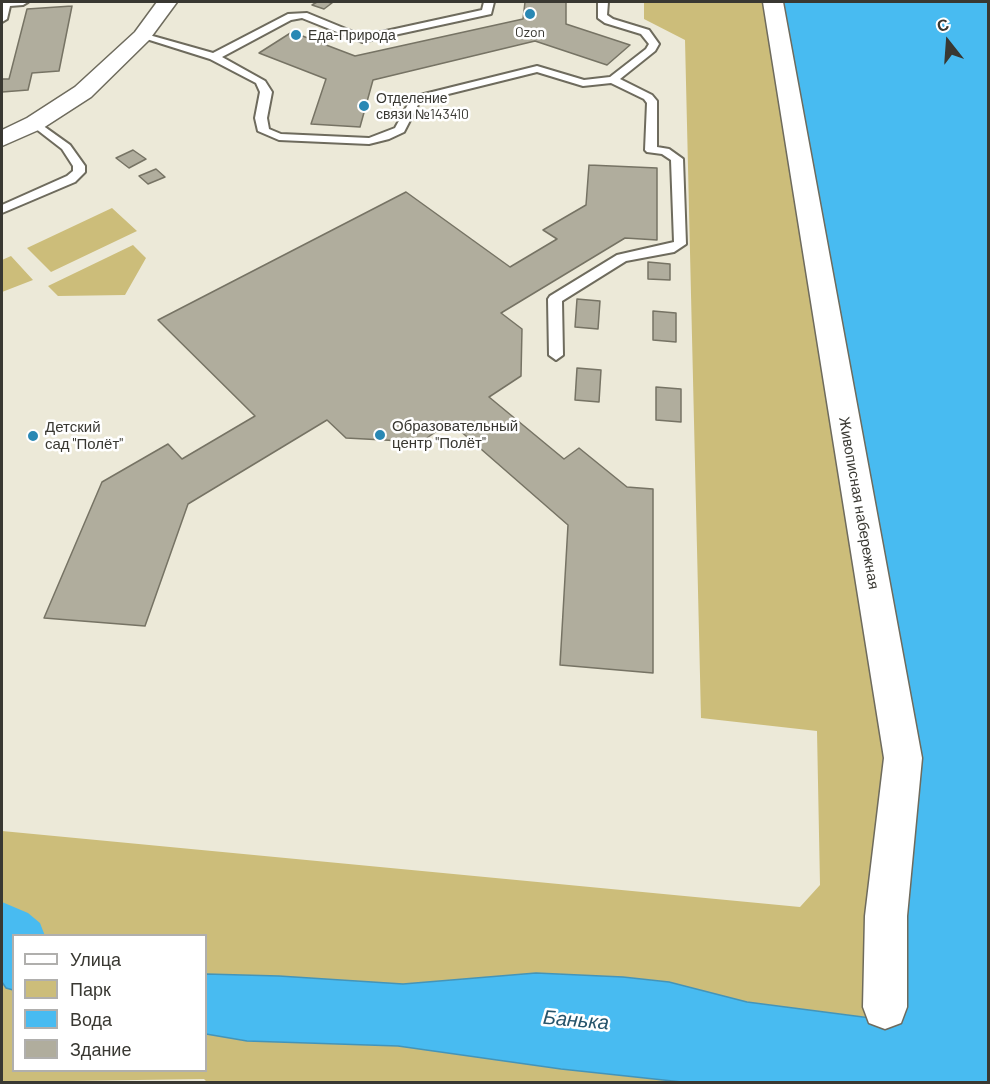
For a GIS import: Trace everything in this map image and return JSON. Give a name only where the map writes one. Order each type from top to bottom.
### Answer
[{"type":"street","points":[[2,139],[35,123],[83,92],[142,36],[167,2]]},
{"type":"street","name":"Живописная набережная","points":[[773,2],[903,758],[886,916],[885,1007]]},
{"type":"lane","points":[[2,19],[6,3],[23,2]]},
{"type":"lane","points":[[214,57],[288,17],[303,15],[362,39],[487,12],[489,2]]},
{"type":"lane","points":[[603,2],[602,16],[609,21],[645,32],[654,44],[650,51],[613,80]]},
{"type":"lane","points":[[142,36],[214,57],[260,81],[266,92],[261,118],[264,131],[279,137],[369,141],[385,137],[400,130],[416,99],[537,69],[584,83],[613,80],[648,97],[653,104],[651,150],[664,151],[677,159],[680,244],[669,249],[622,258],[555,299],[556,355]]},
{"type":"lane","points":[[2,208],[71,179],[79,172],[79,166],[66,147],[35,123]]},
{"type":"green space","points":[[644,2],[782,2],[915,752],[895,1021],[747,1002],[669,982],[623,977],[536,973],[403,984],[207,974],[207,934],[12,934],[12,958],[2,965],[2,831],[800,907],[820,885],[817,731],[701,718],[685,40],[644,19]]},
{"type":"green space","points":[[112,208],[137,231],[51,272],[27,248]]},
{"type":"green space","points":[[133,245],[146,258],[125,295],[58,296],[48,286]]},
{"type":"green space","points":[[11,256],[33,280],[2,292],[2,260]]},
{"type":"green space","points":[[2,982],[6,988],[12,990],[12,1072],[207,1072],[207,1034],[247,1041],[398,1046],[561,1069],[682,1082],[207,1082],[204,1079],[2,1082]]},
{"type":"water","points":[[782,2],[988,2],[988,1082],[682,1082],[561,1069],[398,1046],[247,1041],[207,1034],[207,974],[403,984],[536,973],[623,977],[669,982],[747,1002],[894,1021],[915,752]]},
{"type":"water","points":[[12,958],[12,990],[6,988],[2,982],[2,965]]},
{"type":"building","points":[[317,2],[332,3],[324,9],[312,5]]},
{"type":"building","points":[[525,2],[566,2],[566,24],[630,45],[607,65],[535,41],[373,80],[360,127],[311,124],[326,79],[259,53],[292,32],[355,56],[523,19]]},
{"type":"building","points":[[72,6],[59,71],[32,73],[28,90],[2,92],[2,79],[9,79],[27,9]]},
{"type":"building","points":[[133,150],[146,159],[129,168],[116,158]]},
{"type":"building","points":[[589,165],[657,168],[657,240],[625,238],[501,313],[522,329],[521,376],[489,397],[564,459],[579,448],[627,487],[653,489],[653,673],[560,665],[568,525],[450,422],[421,442],[346,438],[327,420],[188,504],[145,626],[44,618],[102,482],[168,444],[182,459],[255,416],[158,320],[406,192],[510,267],[557,239],[543,230],[586,205]]},
{"type":"building","points":[[156,169],[165,177],[148,184],[139,176]]},
{"type":"building","points":[[648,262],[670,264],[670,280],[648,279]]},
{"type":"building","points":[[577,299],[600,301],[598,329],[575,327]]},
{"type":"building","points":[[653,311],[676,313],[676,342],[653,340]]},
{"type":"building","points":[[577,368],[601,370],[599,402],[575,400]]},
{"type":"building","points":[[656,387],[681,389],[681,422],[656,420]]},
{"type":"waterway","name":"Банька","points":[[2,939],[12,947]]},
{"type":"place","name":"Ozon","points":[[530,14]]},
{"type":"place","name":"Еда-Природа","points":[[296,35]]},
{"type":"place","name":"Отделение связи №143410","points":[[364,106]]},
{"type":"place","name":"Образовательный центр \"Полёт\"","points":[[380,435]]},
{"type":"place","name":"Детский сад \"Полёт\"","points":[[33,436]]}]
